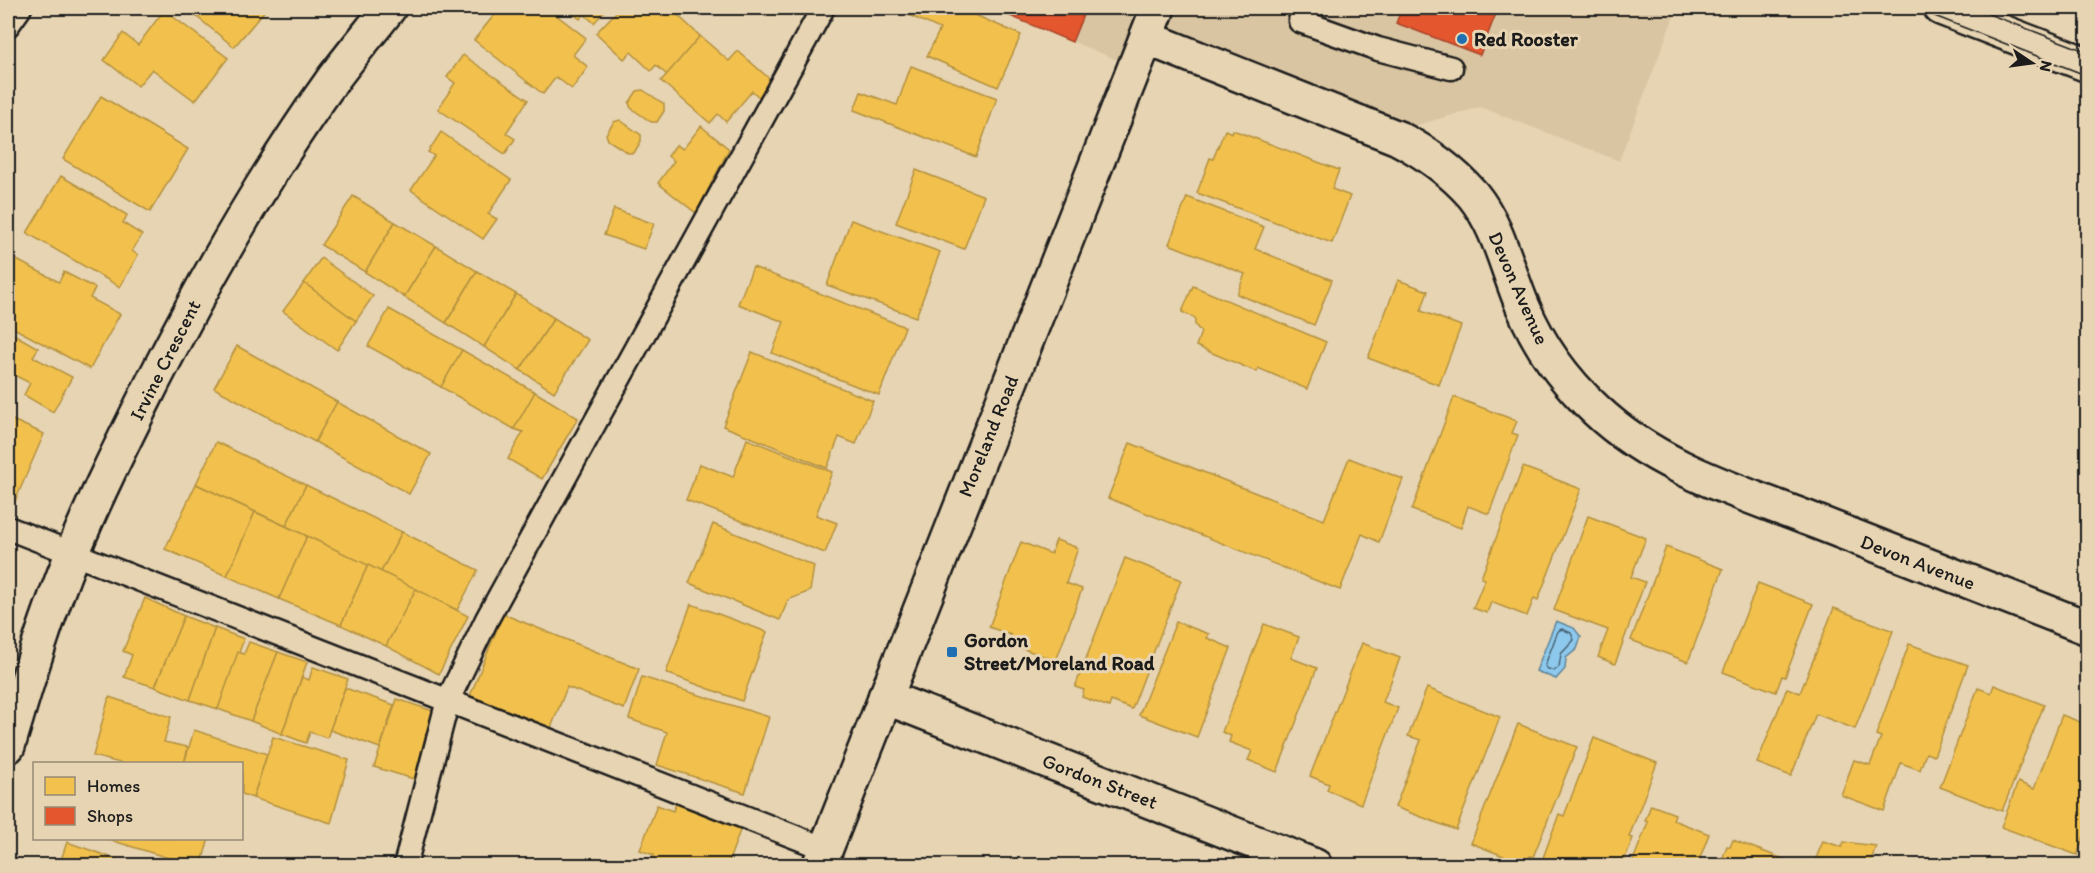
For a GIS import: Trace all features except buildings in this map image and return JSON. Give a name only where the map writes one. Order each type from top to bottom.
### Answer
[{"type":"street","name":"Irvine Crescent","points":[[8,746],[35,656],[72,553],[122,442],[189,311],[238,225],[333,80],[389,8]]},
{"type":"street","name":"Moreland Road","points":[[822,857],[1158,8]]},
{"type":"street","points":[[1941,8],[2088,65]]},
{"type":"street","name":"Devon Avenue","points":[[1147,38],[1398,138],[1426,153],[1451,171],[1474,197],[1496,235],[1536,336],[1564,375],[1595,410],[1629,438],[1692,473],[2088,628]]},
{"type":"street","name":"Gordon Street","points":[[885,697],[1315,866]]},
{"type":"lane","points":[[8,25],[20,8]]},
{"type":"lane","points":[[405,866],[448,700],[487,620],[822,8]]},
{"type":"lane","points":[[1300,21],[1378,49],[1451,68]]},
{"type":"lane","points":[[8,528],[448,700],[822,857]]},
{"type":"shaded area","points":[[991,8],[1677,8],[1619,161],[1480,107],[1376,137],[1158,50],[1149,73]]},
{"type":"water","points":[[1556,621],[1574,628],[1581,637],[1577,649],[1566,658],[1565,669],[1556,679],[1536,671]]},
{"type":"tram line","points":[[1914,8],[2088,76]]},
{"type":"tram line","points":[[1973,8],[2088,52]]},
{"type":"place","name":"Red Rooster","points":[[1462,39]]},
{"type":"place","name":"Gordon Street/Moreland Road","points":[[952,652]]}]
